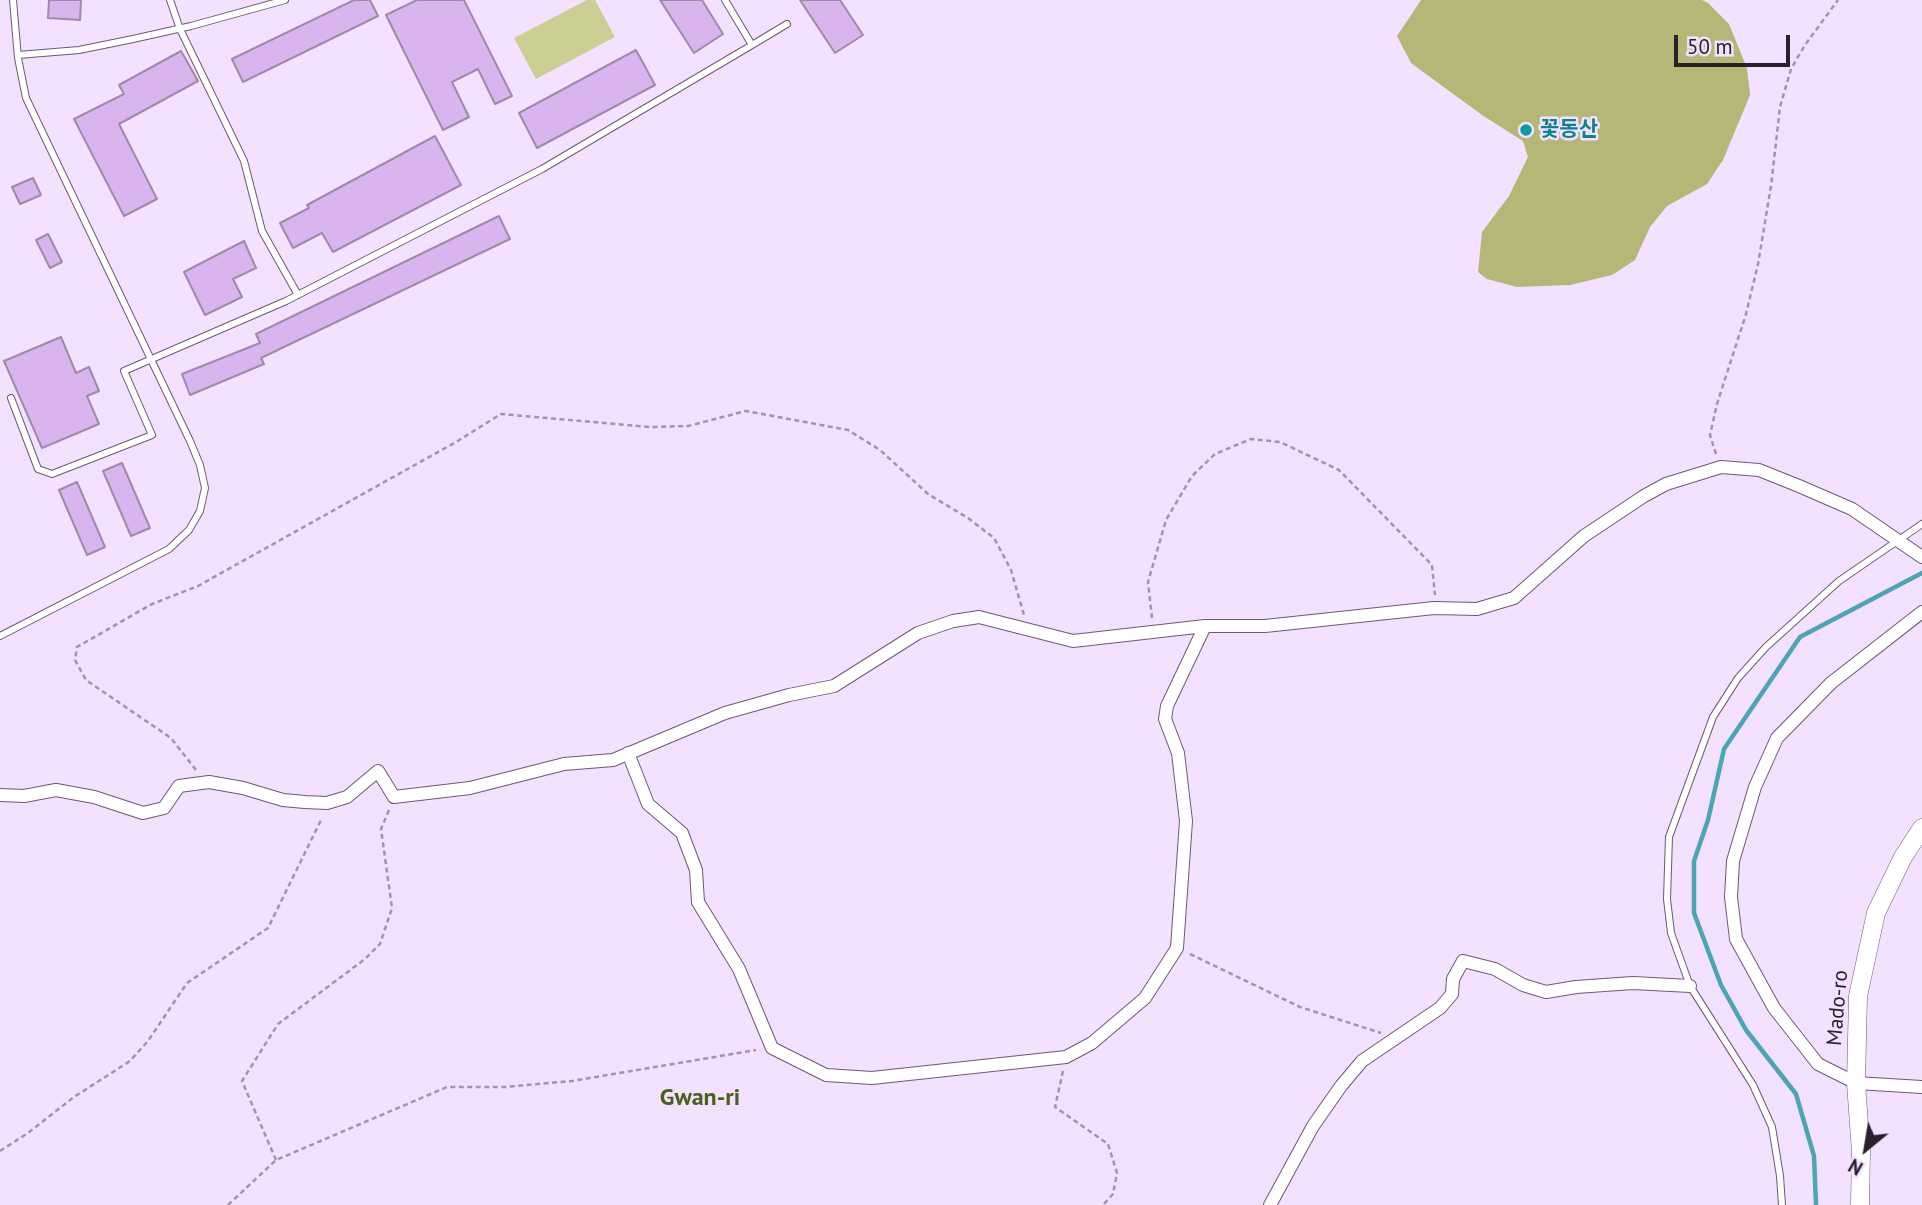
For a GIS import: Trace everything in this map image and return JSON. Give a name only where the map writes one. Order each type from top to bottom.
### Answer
[{"type":"main road","name":"Mado-ro","points":[[1860,1205],[1861,1152],[1856,1083],[1858,996],[1876,913],[1903,857],[1922,828]]},
{"type":"street","points":[[0,795],[24,796],[56,790],[94,797],[143,813],[164,808],[179,786],[209,782],[243,788],[283,800],[327,803],[347,797],[378,771],[394,797],[470,788],[564,764],[613,760],[725,713],[834,686],[918,633],[953,621],[979,617],[1073,641],[1205,626],[1265,626],[1434,608],[1477,609],[1514,598],[1584,536],[1644,495],[1666,484],[1721,467],[1759,470],[1852,509],[1922,556]]},
{"type":"street","points":[[1922,612],[1831,683],[1777,738],[1755,787],[1733,861],[1731,897],[1736,939],[1774,1008],[1818,1064],[1856,1083],[1922,1087]]},
{"type":"street","points":[[628,753],[648,804],[681,833],[696,870],[698,902],[739,969],[772,1048],[826,1075],[872,1078],[1066,1057],[1092,1043],[1144,998],[1177,948],[1186,821],[1178,753],[1165,719],[1167,706],[1205,626]]},
{"type":"street","points":[[1270,1205],[1313,1126],[1341,1086],[1362,1060],[1440,1008],[1452,994],[1453,979],[1463,961],[1495,969],[1523,985],[1546,992],[1576,987],[1633,984],[1690,986]]},
{"type":"lane","points":[[0,636],[169,549],[189,530],[200,511],[205,488],[200,465],[26,98],[18,55],[13,0]]},
{"type":"lane","points":[[170,0],[180,29],[244,161],[262,231],[298,295]]},
{"type":"lane","points":[[18,55],[79,50],[180,29],[285,0]]},
{"type":"lane","points":[[726,0],[752,45]]},
{"type":"lane","points":[[11,398],[38,469],[52,474],[152,435],[124,371],[298,295],[542,169],[787,24]]},
{"type":"lane","points":[[1782,1205],[1772,1126],[1753,1085],[1690,986],[1671,933],[1667,899],[1669,837],[1713,717],[1738,678],[1766,647],[1839,581],[1904,544],[1922,523]]},
{"type":"path","points":[[1721,467],[1710,435],[1758,264],[1780,107],[1791,69],[1838,0]]},
{"type":"path","points":[[209,782],[197,772],[171,737],[86,680],[75,660],[77,648],[152,604],[198,586],[456,442],[501,414],[649,427],[688,426],[746,411],[849,429],[880,450],[928,494],[968,517],[993,538],[1011,570],[1029,631]]},
{"type":"path","points":[[1153,632],[1148,582],[1167,520],[1192,476],[1215,454],[1251,439],[1280,442],[1339,470],[1432,565],[1434,608]]},
{"type":"path","points":[[276,1160],[242,1081],[278,1024],[365,959],[380,944],[392,908],[381,829],[394,797]]},
{"type":"path","points":[[0,1151],[74,1097],[131,1061],[148,1041],[187,983],[268,928],[327,803]]},
{"type":"path","points":[[1177,948],[1300,1007],[1395,1038]]},
{"type":"path","points":[[228,1205],[276,1160],[447,1087],[505,1087],[572,1081],[772,1048]]},
{"type":"path","points":[[1066,1057],[1055,1107],[1108,1144],[1117,1173],[1113,1194],[1103,1205]]},
{"type":"green space","points":[[587,0],[595,0],[615,37],[536,79],[514,38]]},
{"type":"green space","points":[[1421,0],[1702,0],[1729,24],[1747,68],[1750,95],[1723,160],[1707,184],[1667,206],[1650,227],[1635,260],[1612,275],[1570,285],[1517,287],[1487,279],[1478,272],[1482,232],[1509,196],[1528,157],[1523,141],[1411,63],[1397,36]]},
{"type":"building","points":[[49,0],[81,0],[80,20],[48,18]]},
{"type":"building","points":[[354,0],[370,0],[378,16],[243,82],[232,59]]},
{"type":"building","points":[[417,0],[464,0],[512,96],[495,104],[478,69],[452,82],[469,117],[443,130],[386,15]]},
{"type":"building","points":[[660,0],[702,0],[723,34],[694,53]]},
{"type":"building","points":[[800,0],[840,0],[863,35],[835,53]]},
{"type":"building","points":[[636,50],[655,85],[537,148],[519,113]]},
{"type":"building","points":[[181,51],[198,81],[119,124],[157,199],[124,216],[74,119],[124,94],[119,85]]},
{"type":"building","points":[[435,136],[461,185],[333,252],[322,233],[293,248],[280,223],[309,208],[307,205]]},
{"type":"building","points":[[33,178],[41,195],[20,204],[12,187]]},
{"type":"building","points":[[499,216],[510,239],[261,358],[264,364],[190,395],[182,374],[260,343],[256,334]]},
{"type":"building","points":[[48,234],[62,262],[50,268],[36,240]]},
{"type":"building","points":[[244,241],[256,268],[233,279],[242,297],[205,315],[184,272]]},
{"type":"building","points":[[61,337],[76,373],[89,367],[99,391],[87,396],[99,424],[42,448],[4,361]]},
{"type":"building","points":[[122,463],[150,528],[131,536],[103,471]]},
{"type":"building","points":[[77,482],[105,547],[87,555],[59,490]]},
{"type":"waterway","points":[[1816,1205],[1814,1156],[1796,1094],[1746,1030],[1721,985],[1694,913],[1694,861],[1708,820],[1724,749],[1800,637],[1922,573]]},
{"type":"place","name":"꽃동산","points":[[1526,130]]},
{"type":"district","name":"Gwan-ri","points":[[700,1098]]}]
